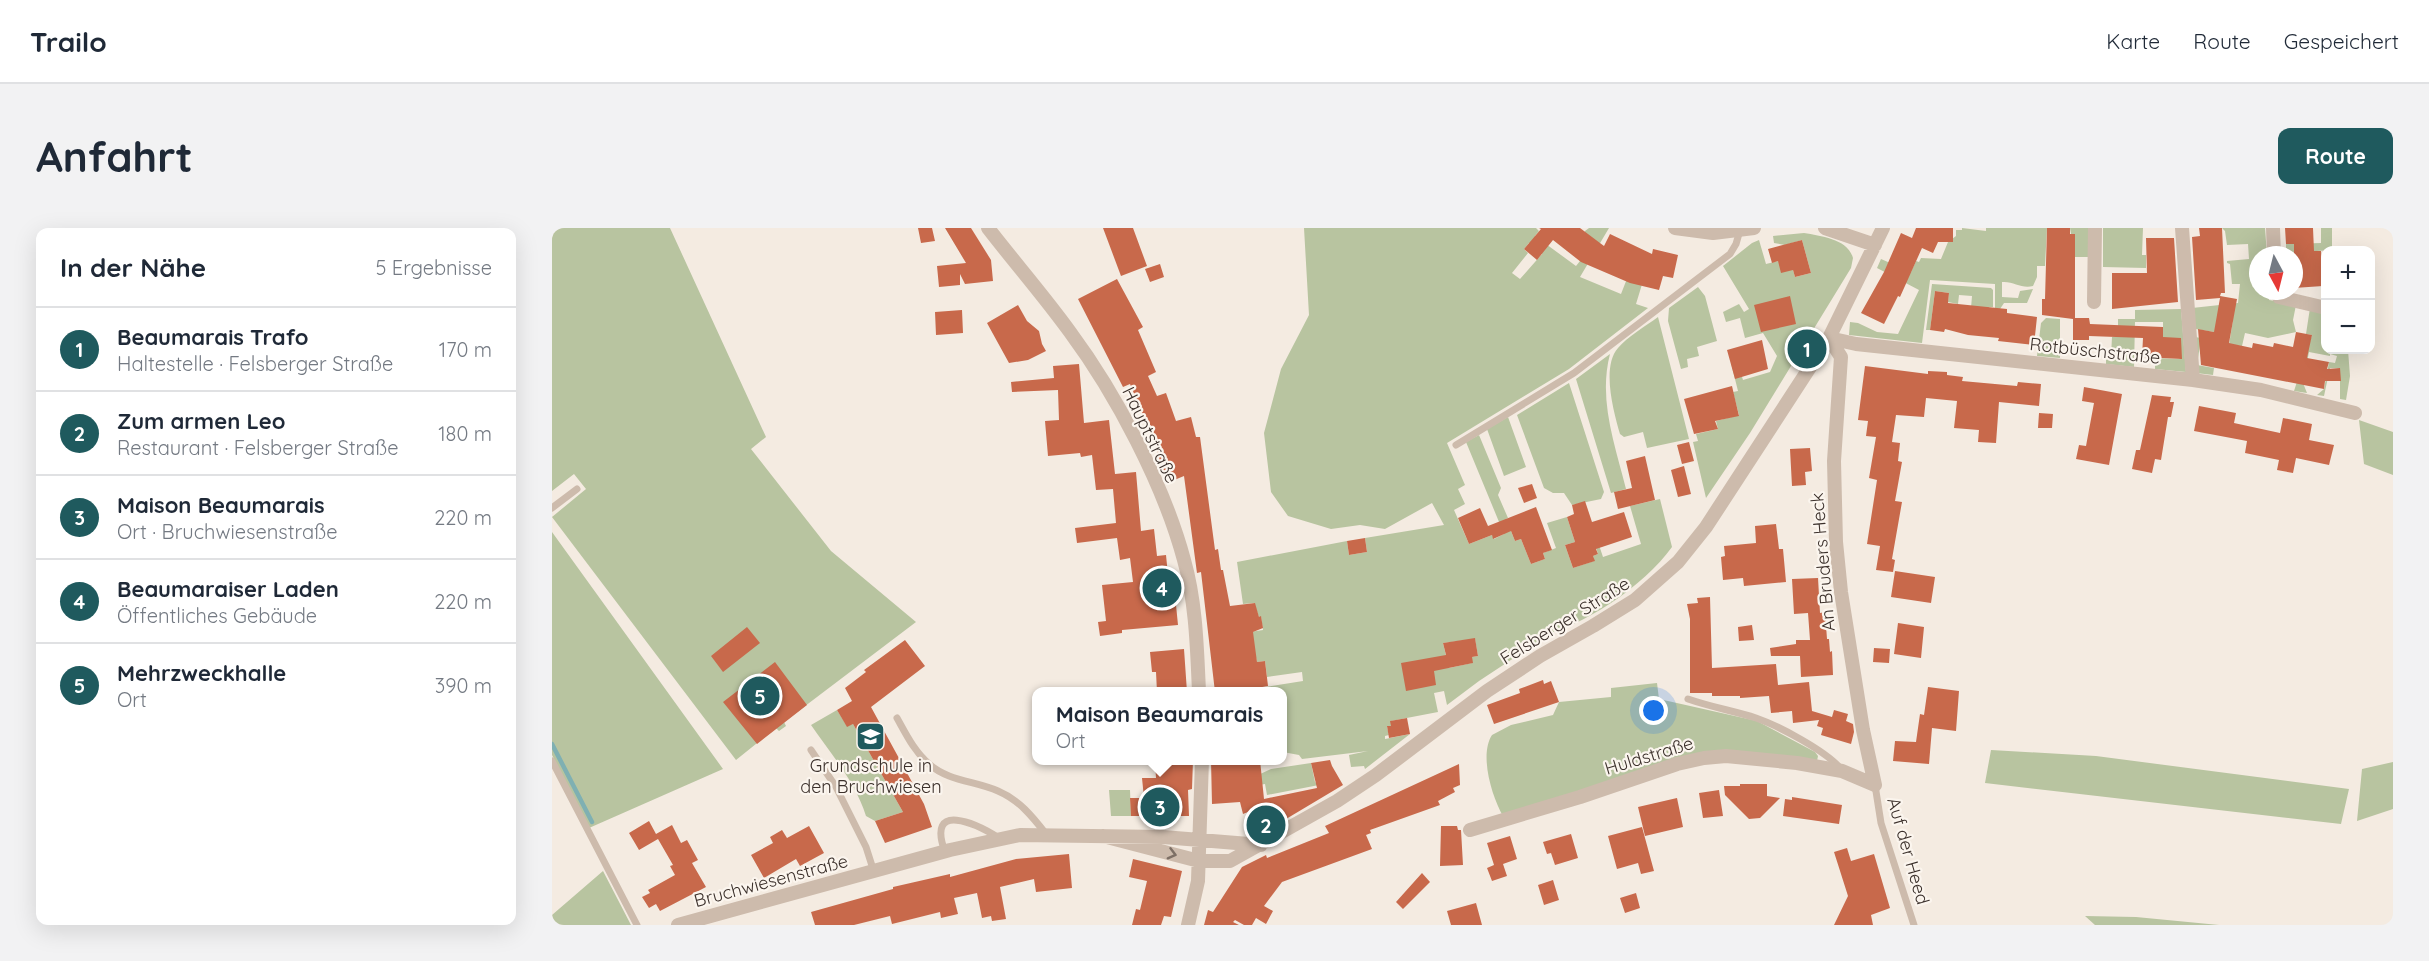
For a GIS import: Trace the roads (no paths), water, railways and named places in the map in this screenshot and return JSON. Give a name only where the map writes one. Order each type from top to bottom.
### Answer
[{"type":"street","name":"Hauptstraße","points":[[988,228],[1070,332],[1100,376],[1122,414],[1155,483],[1184,560],[1195,627],[1199,687]]},
{"type":"street","points":[[1676,228],[1713,233],[1747,229]]},
{"type":"street","points":[[1825,228],[1875,245]]},
{"type":"street","name":"Felsberger Straße","points":[[1199,861],[1230,861],[1347,795],[1487,691],[1540,656],[1615,614],[1657,582],[1678,562],[1706,527],[1829,338],[1882,228]]},
{"type":"street","points":[[2094,302],[2095,228]]},
{"type":"street","points":[[2182,228],[2193,380]]},
{"type":"street","points":[[2273,228],[2274,246]]},
{"type":"street","points":[[2292,300],[2321,307]]},
{"type":"street","name":"Rotbüschstraße","points":[[1829,338],[1877,347],[2193,380],[2261,390],[2355,413]]},
{"type":"street","name":"An Bruders Heck","points":[[1829,338],[1841,357],[1834,461],[1836,542],[1841,592],[1863,730],[1875,785]]},
{"type":"street","name":"Huldstraße","points":[[1470,830],[1580,797],[1677,764],[1704,758],[1726,756],[1753,758],[1842,771],[1875,785]]},
{"type":"street","points":[[1188,925],[1198,881],[1202,765]]},
{"type":"street","name":"Bruchwiesenstraße","points":[[678,925],[999,838],[1046,834],[1200,839]]},
{"type":"street","name":"Bruchwiesenstraße","points":[[1103,837],[1199,861]]},
{"type":"street","points":[[1200,839],[1261,845]]},
{"type":"lane","points":[[1456,445],[1574,373],[1730,254],[1747,229]]},
{"type":"lane","points":[[552,508],[577,489]]},
{"type":"lane","name":"Huldstraße","points":[[1688,699],[1758,719],[1834,760],[1842,771]]},
{"type":"lane","points":[[897,718],[910,743],[929,764],[950,777],[997,791],[1011,798],[1029,812],[1046,834]]},
{"type":"lane","name":"Bruchwiesenstraße","points":[[811,750],[836,787],[866,847],[874,872]]},
{"type":"lane","points":[[552,761],[637,925]]},
{"type":"lane","name":"Auf der Heed","points":[[1875,785],[1881,823],[1914,925]]},
{"type":"lane","points":[[945,852],[940,832],[943,824],[948,820],[965,821],[999,838]]},
{"type":"waterway","points":[[552,744],[592,822]]},
{"type":"place","name":"Beaumarais Trafo","points":[[1807,349]]},
{"type":"place","name":"Beaumaraiser Laden","points":[[1162,588]]},
{"type":"place","name":"Mehrzweckhalle","points":[[760,696]]},
{"type":"place","name":"Grundschule in den Bruchwiesen","points":[[871,737]]},
{"type":"place","name":"Maison Beaumarais","points":[[1160,807]]},
{"type":"place","name":"Zum armen Leo","points":[[1266,825]]}]
